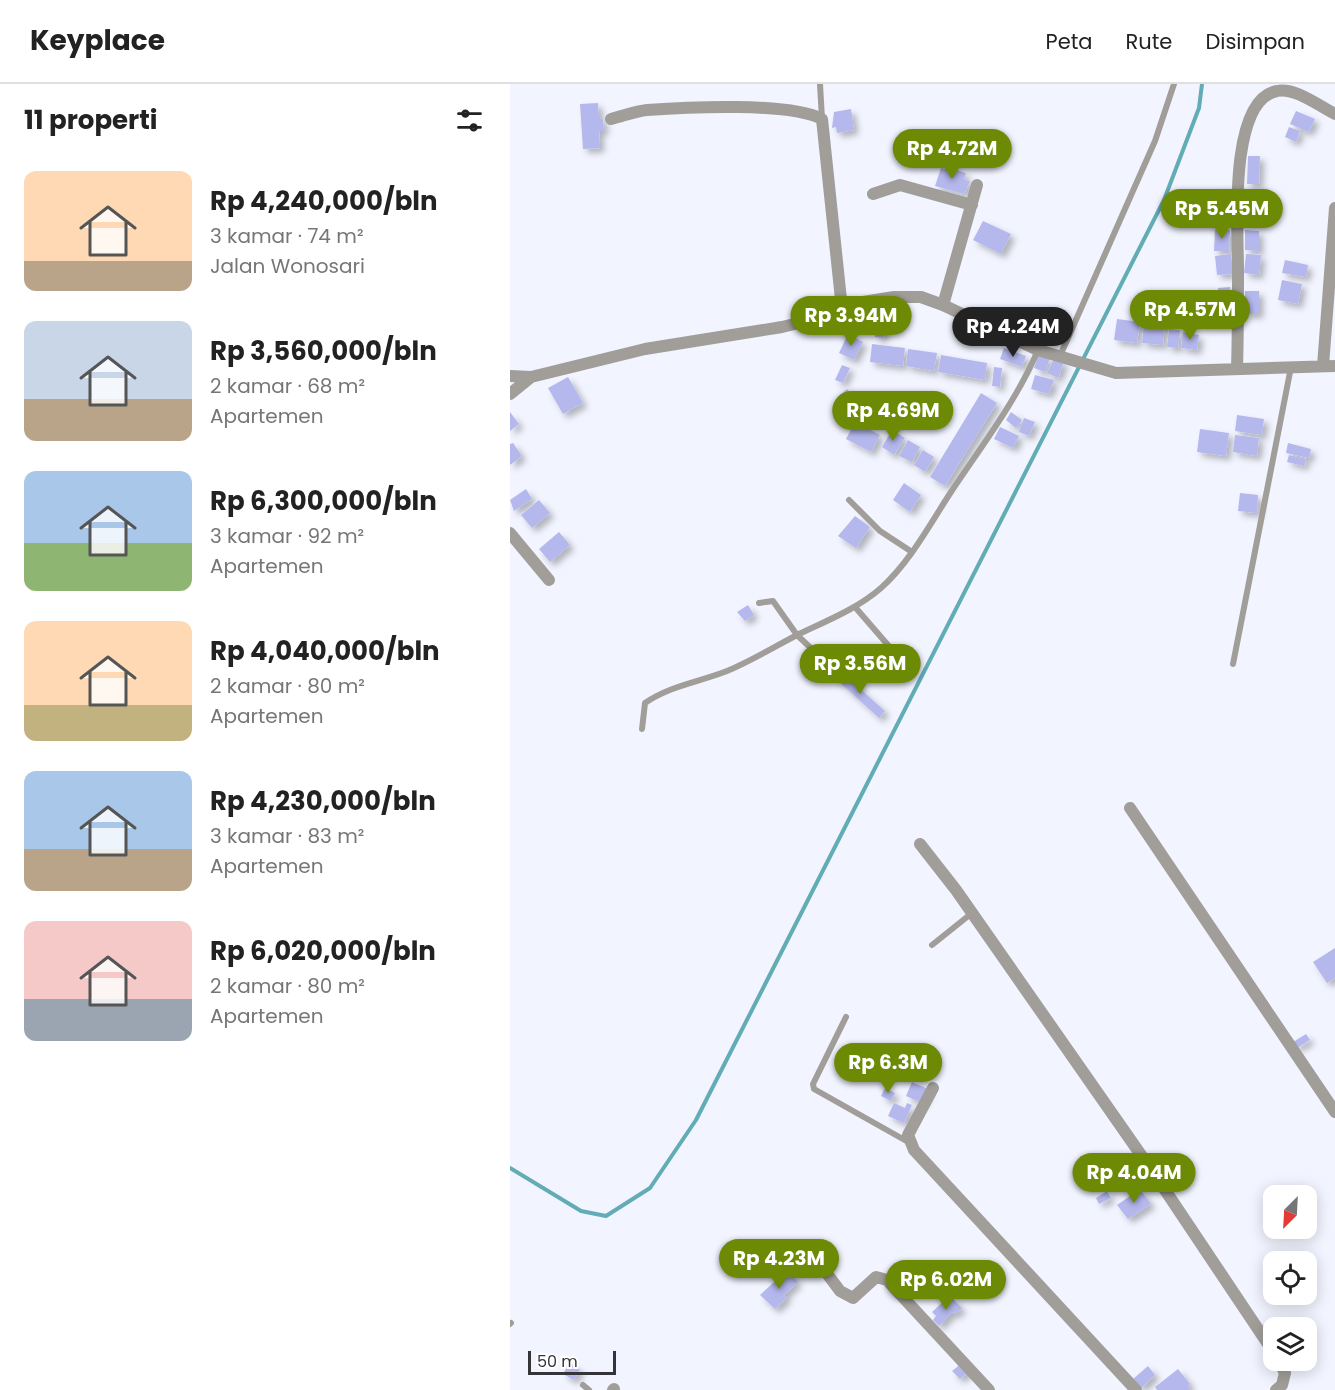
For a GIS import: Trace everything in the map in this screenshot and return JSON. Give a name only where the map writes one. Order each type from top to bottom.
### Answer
[{"type":"street","points":[[1237,369],[1237,203],[1239,159],[1246,131],[1261,99],[1280,90],[1293,93],[1335,114]]},
{"type":"street","points":[[611,119],[646,110],[743,108],[790,110],[822,119],[842,309]]},
{"type":"street","points":[[873,194],[900,185],[972,205]]},
{"type":"street","points":[[944,305],[977,185]]},
{"type":"street","points":[[510,376],[531,377],[645,349],[782,327],[823,317],[842,309],[894,297],[921,297],[944,305],[1038,350],[1095,369],[1139,374],[1329,366],[1335,208]]},
{"type":"street","points":[[510,394],[531,377]]},
{"type":"street","points":[[510,533],[549,580]]},
{"type":"street","points":[[1130,808],[1335,1112]]},
{"type":"street","points":[[920,844],[972,912],[1155,1175],[1263,1337]]},
{"type":"street","points":[[933,1088],[909,1135],[910,1143],[1136,1390]]},
{"type":"street","points":[[801,1272],[822,1267],[840,1291],[853,1298],[876,1277],[887,1280],[989,1390]]},
{"type":"street","points":[[1276,1390],[1282,1385],[1284,1371]]},
{"type":"lane","points":[[820,84],[822,119]]},
{"type":"lane","points":[[1062,357],[1155,141],[1174,84]]},
{"type":"lane","points":[[642,729],[645,703],[653,698],[694,680],[726,671],[855,607],[882,587],[912,552],[1028,374],[1038,350]]},
{"type":"lane","points":[[1233,664],[1291,367]]},
{"type":"lane","points":[[849,500],[880,531],[912,552]]},
{"type":"lane","points":[[759,603],[773,601],[797,635],[831,668]]},
{"type":"lane","points":[[855,607],[894,652]]},
{"type":"lane","points":[[932,945],[972,912]]},
{"type":"lane","points":[[846,1017],[813,1084],[814,1089],[910,1143]]},
{"type":"lane","points":[[583,1385],[589,1390]]},
{"type":"building","points":[[598,103],[599,119],[603,119],[604,131],[599,131],[600,148],[583,149],[580,104]]},
{"type":"building","points":[[851,109],[854,130],[837,133],[836,127],[832,128],[834,112]]},
{"type":"building","points":[[1296,111],[1315,119],[1309,132],[1290,124]]},
{"type":"building","points":[[1289,127],[1300,131],[1296,142],[1285,137]]},
{"type":"building","points":[[1248,156],[1260,156],[1259,184],[1247,184]]},
{"type":"building","points":[[946,167],[966,173],[964,180],[970,181],[964,194],[935,186],[941,168]]},
{"type":"building","points":[[1216,189],[1231,190],[1229,212],[1215,211]]},
{"type":"building","points":[[1246,189],[1260,190],[1258,211],[1244,210]]},
{"type":"building","points":[[983,221],[1011,234],[1001,254],[973,240]]},
{"type":"building","points":[[1215,230],[1230,230],[1229,251],[1214,251]]},
{"type":"building","points":[[1245,230],[1259,231],[1259,251],[1245,250]]},
{"type":"building","points":[[1231,254],[1233,274],[1217,275],[1215,256]]},
{"type":"building","points":[[1246,254],[1261,255],[1259,275],[1244,273]]},
{"type":"building","points":[[1285,260],[1308,265],[1306,277],[1282,273]]},
{"type":"building","points":[[1282,280],[1302,284],[1298,304],[1278,300]]},
{"type":"building","points":[[1230,287],[1231,313],[1219,313],[1218,288]]},
{"type":"building","points":[[1245,291],[1259,291],[1259,314],[1245,314]]},
{"type":"building","points":[[1145,313],[1166,315],[1163,345],[1142,343]]},
{"type":"building","points":[[1117,319],[1140,322],[1137,343],[1114,340]]},
{"type":"building","points":[[877,322],[885,323],[883,338],[875,337]]},
{"type":"building","points":[[1169,329],[1180,330],[1178,348],[1167,347]]},
{"type":"building","points":[[1183,332],[1199,335],[1197,350],[1181,348]]},
{"type":"building","points":[[848,334],[863,342],[854,360],[839,353]]},
{"type":"building","points":[[872,344],[905,348],[903,366],[870,362]]},
{"type":"building","points":[[1004,348],[1026,356],[1022,367],[1000,359]]},
{"type":"building","points":[[908,349],[937,353],[934,371],[906,366]]},
{"type":"building","points":[[1039,354],[1050,358],[1045,372],[1034,368]]},
{"type":"building","points":[[941,355],[987,363],[985,380],[938,372]]},
{"type":"building","points":[[1054,358],[1064,362],[1058,378],[1047,373]]},
{"type":"building","points":[[842,365],[850,368],[843,383],[835,380]]},
{"type":"building","points":[[994,367],[1002,368],[1000,387],[992,386]]},
{"type":"building","points":[[1035,375],[1054,380],[1049,394],[1031,389]]},
{"type":"building","points":[[568,377],[583,403],[563,414],[548,388]]},
{"type":"building","points":[[847,389],[860,402],[852,410],[839,396]]},
{"type":"building","points":[[981,393],[997,403],[945,486],[930,477]]},
{"type":"building","points":[[510,412],[519,424],[510,431]]},
{"type":"building","points":[[1011,412],[1022,420],[1016,428],[1006,420]]},
{"type":"building","points":[[1237,415],[1264,419],[1262,435],[1235,431]]},
{"type":"building","points":[[1024,418],[1035,422],[1029,436],[1019,432]]},
{"type":"building","points":[[855,422],[880,435],[871,452],[846,439]]},
{"type":"building","points":[[1000,427],[1019,436],[1013,448],[994,439]]},
{"type":"building","points":[[1200,429],[1229,433],[1226,456],[1197,452]]},
{"type":"building","points":[[892,430],[905,438],[894,455],[882,447]]},
{"type":"building","points":[[1235,435],[1259,438],[1257,456],[1233,452]]},
{"type":"building","points":[[908,440],[920,447],[912,462],[899,456]]},
{"type":"building","points":[[513,443],[522,456],[510,465],[510,444]]},
{"type":"building","points":[[1288,443],[1311,449],[1309,458],[1286,453]]},
{"type":"building","points":[[923,450],[934,457],[925,472],[914,465]]},
{"type":"building","points":[[1289,455],[1306,459],[1304,466],[1287,462]]},
{"type":"building","points":[[904,483],[921,495],[910,512],[893,500]]},
{"type":"building","points":[[526,489],[532,499],[514,511],[510,500]]},
{"type":"building","points":[[1240,493],[1258,495],[1257,513],[1238,511]]},
{"type":"building","points":[[539,500],[550,513],[532,528],[521,515]]},
{"type":"building","points":[[855,516],[870,527],[856,548],[838,536]]},
{"type":"building","points":[[559,532],[570,545],[550,562],[539,549]]},
{"type":"building","points":[[748,605],[754,615],[745,621],[737,612]]},
{"type":"building","points":[[841,672],[885,711],[879,718],[835,678]]},
{"type":"building","points":[[1335,948],[1335,978],[1327,983],[1313,962]]},
{"type":"building","points":[[1306,1034],[1310,1040],[1297,1048],[1293,1042]]},
{"type":"building","points":[[912,1082],[928,1089],[922,1103],[906,1096]]},
{"type":"building","points":[[885,1088],[895,1093],[891,1101],[881,1096]]},
{"type":"building","points":[[894,1103],[905,1108],[907,1103],[912,1105],[904,1123],[888,1116]]},
{"type":"building","points":[[1140,1189],[1151,1204],[1128,1219],[1117,1205]]},
{"type":"building","points":[[1107,1191],[1111,1198],[1099,1204],[1096,1198]]},
{"type":"building","points":[[811,1249],[817,1256],[805,1270],[796,1259]]},
{"type":"building","points":[[787,1270],[798,1282],[784,1295],[787,1298],[775,1309],[760,1295]]},
{"type":"building","points":[[952,1298],[962,1308],[956,1314],[953,1312],[939,1326],[933,1320],[936,1316],[932,1312],[946,1299],[949,1301]]},
{"type":"building","points":[[569,1363],[580,1369],[574,1380],[563,1374]]},
{"type":"building","points":[[962,1363],[969,1371],[960,1379],[952,1371]]},
{"type":"building","points":[[1148,1366],[1155,1375],[1141,1388],[1133,1379]]},
{"type":"building","points":[[1178,1369],[1190,1384],[1188,1386],[1190,1390],[1157,1390],[1155,1387]]},
{"type":"waterway","points":[[510,1168],[581,1211],[606,1216],[650,1188],[696,1120],[1164,200],[1199,108],[1202,84]]}]
